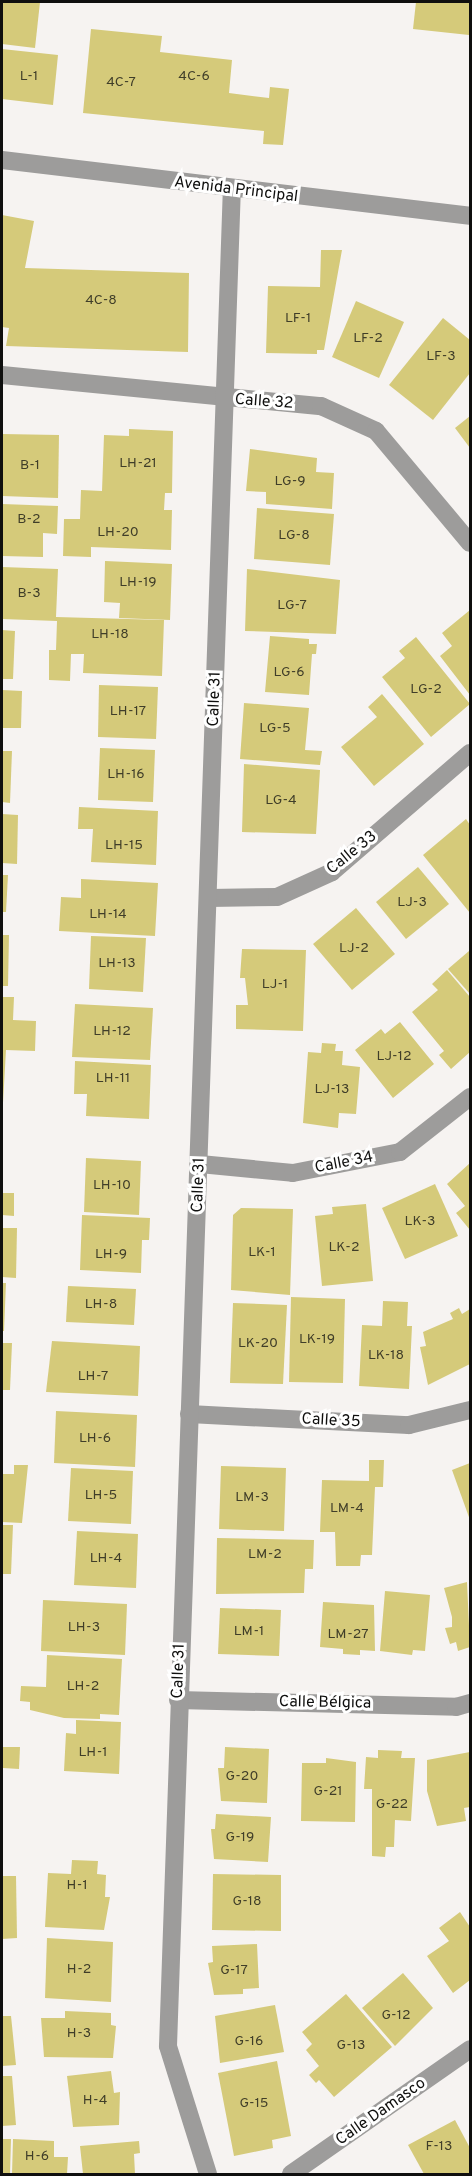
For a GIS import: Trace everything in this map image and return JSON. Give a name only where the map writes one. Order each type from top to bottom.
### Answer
[{"type":"street","name":"Avenida Principal","points":[[2,160],[232,190],[471,216]]},
{"type":"street","name":"Calle 31","points":[[207,2175],[168,2046],[178,1700],[200,1164],[232,190]]},
{"type":"street","name":"Calle 32","points":[[2,375],[224,399],[321,406],[376,431],[471,543]]},
{"type":"street","name":"Calle 33","points":[[209,898],[277,897],[332,872],[471,753]]},
{"type":"street","name":"Calle 34","points":[[200,1164],[293,1173],[400,1152],[471,1097]]},
{"type":"street","name":"Calle 35","points":[[189,1414],[409,1425],[471,1410]]},
{"type":"street","name":"Calle Bélgica","points":[[178,1700],[456,1707],[471,1703]]},
{"type":"street","name":"Calle Damasco","points":[[291,2175],[471,2049]]},
{"type":"building","points":[[2,2],[40,2],[35,48],[2,44]]},
{"type":"building","points":[[416,2],[470,2],[469,35],[413,29]]},
{"type":"building","points":[[91,29],[162,36],[160,52],[232,60],[229,93],[269,98],[270,87],[289,89],[283,145],[263,144],[264,131],[83,113]]},
{"type":"building","points":[[2,49],[58,55],[53,105],[2,99]]},
{"type":"building","points":[[2,215],[34,221],[25,268],[189,273],[188,352],[6,346],[9,328],[2,327]]},
{"type":"building","points":[[321,250],[342,250],[324,350],[317,350],[317,354],[266,353],[268,286],[320,287]]},
{"type":"building","points":[[356,301],[404,322],[379,378],[332,357]]},
{"type":"building","points":[[443,318],[470,340],[470,373],[433,420],[389,385]]},
{"type":"building","points":[[470,416],[470,448],[455,428]]},
{"type":"building","points":[[129,429],[173,431],[172,493],[165,493],[164,510],[172,510],[171,550],[91,547],[91,557],[63,556],[64,519],[80,519],[81,490],[102,491],[104,435],[129,436]]},
{"type":"building","points":[[2,434],[59,435],[58,498],[2,496]]},
{"type":"building","points":[[250,449],[317,458],[316,472],[334,473],[332,509],[266,504],[266,492],[246,491]]},
{"type":"building","points":[[2,504],[58,506],[57,534],[43,533],[43,557],[2,556]]},
{"type":"building","points":[[257,508],[334,514],[330,565],[254,559]]},
{"type":"building","points":[[105,561],[172,564],[170,620],[119,618],[120,603],[104,602]]},
{"type":"building","points":[[2,567],[58,569],[56,617],[164,620],[162,676],[83,673],[84,654],[71,654],[70,681],[49,680],[49,650],[56,650],[57,621],[2,619]]},
{"type":"building","points":[[247,569],[340,580],[336,634],[245,631]]},
{"type":"building","points":[[470,610],[470,695],[440,656],[452,646],[442,633]]},
{"type":"building","points":[[2,630],[15,631],[13,679],[2,679]]},
{"type":"building","points":[[270,636],[309,639],[309,644],[317,644],[316,654],[312,654],[309,695],[265,692]]},
{"type":"building","points":[[416,637],[470,704],[431,737],[382,677],[405,658],[399,651]]},
{"type":"building","points":[[99,685],[158,687],[156,739],[98,737]]},
{"type":"building","points":[[2,690],[22,691],[21,728],[2,728]]},
{"type":"building","points":[[382,694],[424,744],[374,786],[341,747],[377,717],[368,707]]},
{"type":"building","points":[[244,703],[309,708],[305,750],[322,751],[320,765],[240,759]]},
{"type":"building","points":[[100,748],[155,750],[153,802],[98,800]]},
{"type":"building","points":[[2,751],[12,751],[10,803],[2,802]]},
{"type":"building","points":[[244,764],[320,770],[316,834],[242,832]]},
{"type":"building","points":[[79,807],[158,811],[156,865],[91,862],[93,829],[78,829]]},
{"type":"building","points":[[2,814],[18,815],[17,864],[2,863]]},
{"type":"building","points":[[466,819],[470,825],[470,913],[423,855]]},
{"type":"building","points":[[418,867],[449,904],[406,939],[376,902]]},
{"type":"building","points":[[2,875],[8,875],[6,912],[2,912]]},
{"type":"building","points":[[81,879],[158,883],[155,936],[59,931],[61,897],[81,898]]},
{"type":"building","points":[[356,908],[395,954],[352,990],[313,944]]},
{"type":"building","points":[[2,935],[9,935],[8,986],[2,986]]},
{"type":"building","points":[[91,936],[146,938],[143,992],[89,989]]},
{"type":"building","points":[[242,949],[306,950],[303,1031],[236,1029],[236,1005],[248,1005],[245,978],[240,978]]},
{"type":"building","points":[[470,952],[470,994],[448,969]]},
{"type":"building","points":[[447,970],[470,997],[470,1052],[451,1069],[439,1055],[444,1051],[412,1012],[438,990],[432,984]]},
{"type":"building","points":[[2,997],[14,997],[13,1020],[36,1021],[35,1051],[6,1050],[3,1103]]},
{"type":"building","points":[[75,1004],[153,1008],[150,1060],[72,1057]]},
{"type":"building","points":[[400,1022],[434,1064],[393,1098],[355,1050],[381,1029],[385,1034]]},
{"type":"building","points":[[322,1043],[336,1044],[335,1051],[343,1051],[342,1065],[360,1067],[356,1114],[339,1113],[338,1128],[303,1123],[308,1052],[321,1053]]},
{"type":"building","points":[[75,1061],[151,1065],[149,1119],[86,1116],[87,1094],[74,1094]]},
{"type":"building","points":[[86,1158],[141,1161],[139,1215],[84,1212]]},
{"type":"building","points":[[470,1163],[470,1230],[456,1213],[465,1206],[447,1184]]},
{"type":"building","points":[[435,1184],[458,1236],[405,1259],[382,1208]]},
{"type":"building","points":[[2,1193],[14,1193],[14,1216],[2,1215]]},
{"type":"building","points":[[366,1204],[373,1281],[322,1286],[315,1216],[333,1214],[332,1207]]},
{"type":"building","points":[[241,1208],[293,1209],[290,1295],[231,1290],[233,1215]]},
{"type":"building","points":[[82,1215],[150,1218],[149,1240],[142,1240],[141,1273],[80,1270]]},
{"type":"building","points":[[2,1228],[17,1228],[16,1278],[2,1277]]},
{"type":"building","points":[[2,1283],[6,1283],[4,1331],[2,1331]]},
{"type":"building","points":[[68,1286],[136,1289],[134,1325],[66,1322]]},
{"type":"building","points":[[291,1297],[345,1299],[343,1383],[289,1382]]},
{"type":"building","points":[[383,1301],[408,1302],[407,1326],[412,1326],[409,1389],[359,1386],[362,1325],[382,1326]]},
{"type":"building","points":[[233,1303],[287,1305],[283,1384],[230,1383]]},
{"type":"building","points":[[459,1308],[462,1314],[470,1309],[470,1364],[428,1385],[420,1347],[426,1346],[423,1332],[453,1319],[450,1313]]},
{"type":"building","points":[[52,1341],[140,1346],[138,1396],[46,1392]]},
{"type":"building","points":[[2,1343],[12,1343],[10,1390],[2,1390]]},
{"type":"building","points":[[56,1411],[137,1415],[135,1467],[54,1463]]},
{"type":"building","points":[[369,1460],[384,1460],[383,1487],[375,1487],[372,1555],[361,1555],[360,1566],[336,1566],[335,1532],[320,1532],[322,1480],[369,1481]]},
{"type":"building","points":[[470,1463],[470,1520],[452,1470]]},
{"type":"building","points":[[14,1465],[28,1465],[22,1523],[2,1522],[2,1474],[14,1474]]},
{"type":"building","points":[[221,1466],[286,1468],[284,1531],[219,1529]]},
{"type":"building","points":[[71,1468],[133,1471],[131,1524],[68,1521]]},
{"type":"building","points":[[2,1525],[13,1525],[11,1574],[2,1574]]},
{"type":"building","points":[[77,1531],[138,1534],[136,1588],[74,1585]]},
{"type":"building","points":[[217,1538],[314,1540],[313,1569],[305,1569],[304,1593],[216,1594]]},
{"type":"building","points":[[467,1582],[470,1647],[458,1651],[456,1642],[450,1644],[445,1628],[452,1627],[452,1617],[444,1588]]},
{"type":"building","points":[[385,1591],[430,1595],[425,1651],[413,1650],[412,1655],[380,1651]]},
{"type":"building","points":[[43,1600],[127,1604],[125,1655],[41,1651]]},
{"type":"building","points":[[323,1602],[374,1605],[375,1651],[360,1650],[360,1655],[343,1654],[343,1649],[320,1647]]},
{"type":"building","points":[[220,1608],[281,1610],[279,1656],[218,1654]]},
{"type":"building","points":[[47,1655],[122,1659],[119,1715],[100,1714],[100,1719],[64,1718],[30,1710],[30,1702],[20,1701],[21,1686],[46,1687]]},
{"type":"building","points":[[76,1720],[121,1722],[119,1774],[64,1771],[66,1733],[76,1734]]},
{"type":"building","points":[[2,1747],[20,1747],[19,1769],[3,1768]]},
{"type":"building","points":[[225,1747],[269,1749],[267,1803],[221,1801],[218,1768],[224,1768]]},
{"type":"building","points":[[378,1750],[402,1751],[401,1758],[415,1758],[411,1821],[395,1820],[394,1847],[386,1847],[385,1857],[372,1856],[372,1789],[364,1789],[366,1757],[378,1758]]},
{"type":"building","points":[[470,1752],[470,1807],[464,1808],[466,1821],[437,1826],[427,1791],[427,1760]]},
{"type":"building","points":[[326,1758],[356,1762],[355,1822],[301,1821],[302,1763],[326,1763]]},
{"type":"building","points":[[216,1814],[271,1817],[268,1862],[214,1859],[211,1829],[215,1829]]},
{"type":"building","points":[[72,1860],[98,1861],[97,1874],[106,1875],[105,1897],[110,1897],[104,1930],[45,1927],[48,1873],[71,1874]]},
{"type":"building","points":[[213,1874],[281,1875],[281,1931],[212,1930]]},
{"type":"building","points":[[2,1876],[16,1876],[17,1938],[2,1939]]},
{"type":"building","points":[[460,1912],[470,1927],[470,1980],[453,1993],[427,1956],[449,1941],[439,1928]]},
{"type":"building","points":[[47,1938],[113,1942],[111,2002],[45,1998]]},
{"type":"building","points":[[257,1944],[259,1988],[243,1989],[243,1994],[214,1995],[208,1963],[213,1962],[212,1946]]},
{"type":"building","points":[[403,1973],[433,2008],[395,2046],[362,2008]]},
{"type":"building","points":[[346,1994],[392,2047],[334,2097],[319,2080],[316,2083],[309,2075],[319,2066],[306,2050],[312,2044],[302,2032]]},
{"type":"building","points":[[275,2005],[284,2052],[220,2063],[215,2016]]},
{"type":"building","points":[[65,2011],[111,2013],[111,2025],[116,2026],[113,2058],[44,2057],[41,2018],[65,2018]]},
{"type":"building","points":[[2,2016],[11,2016],[16,2065],[2,2066]]},
{"type":"building","points":[[277,2061],[291,2136],[272,2140],[273,2148],[234,2156],[218,2073]]},
{"type":"building","points":[[111,2071],[114,2093],[120,2092],[119,2125],[73,2127],[67,2076]]},
{"type":"building","points":[[2,2076],[12,2076],[16,2125],[2,2126]]},
{"type":"building","points":[[455,2120],[470,2148],[470,2174],[424,2174],[408,2145]]},
{"type":"building","points":[[2,2139],[11,2139],[10,2174],[2,2174]]},
{"type":"building","points":[[13,2139],[54,2141],[54,2157],[68,2157],[67,2174],[12,2174]]},
{"type":"building","points":[[139,2141],[140,2153],[134,2154],[135,2174],[83,2174],[80,2146]]}]
